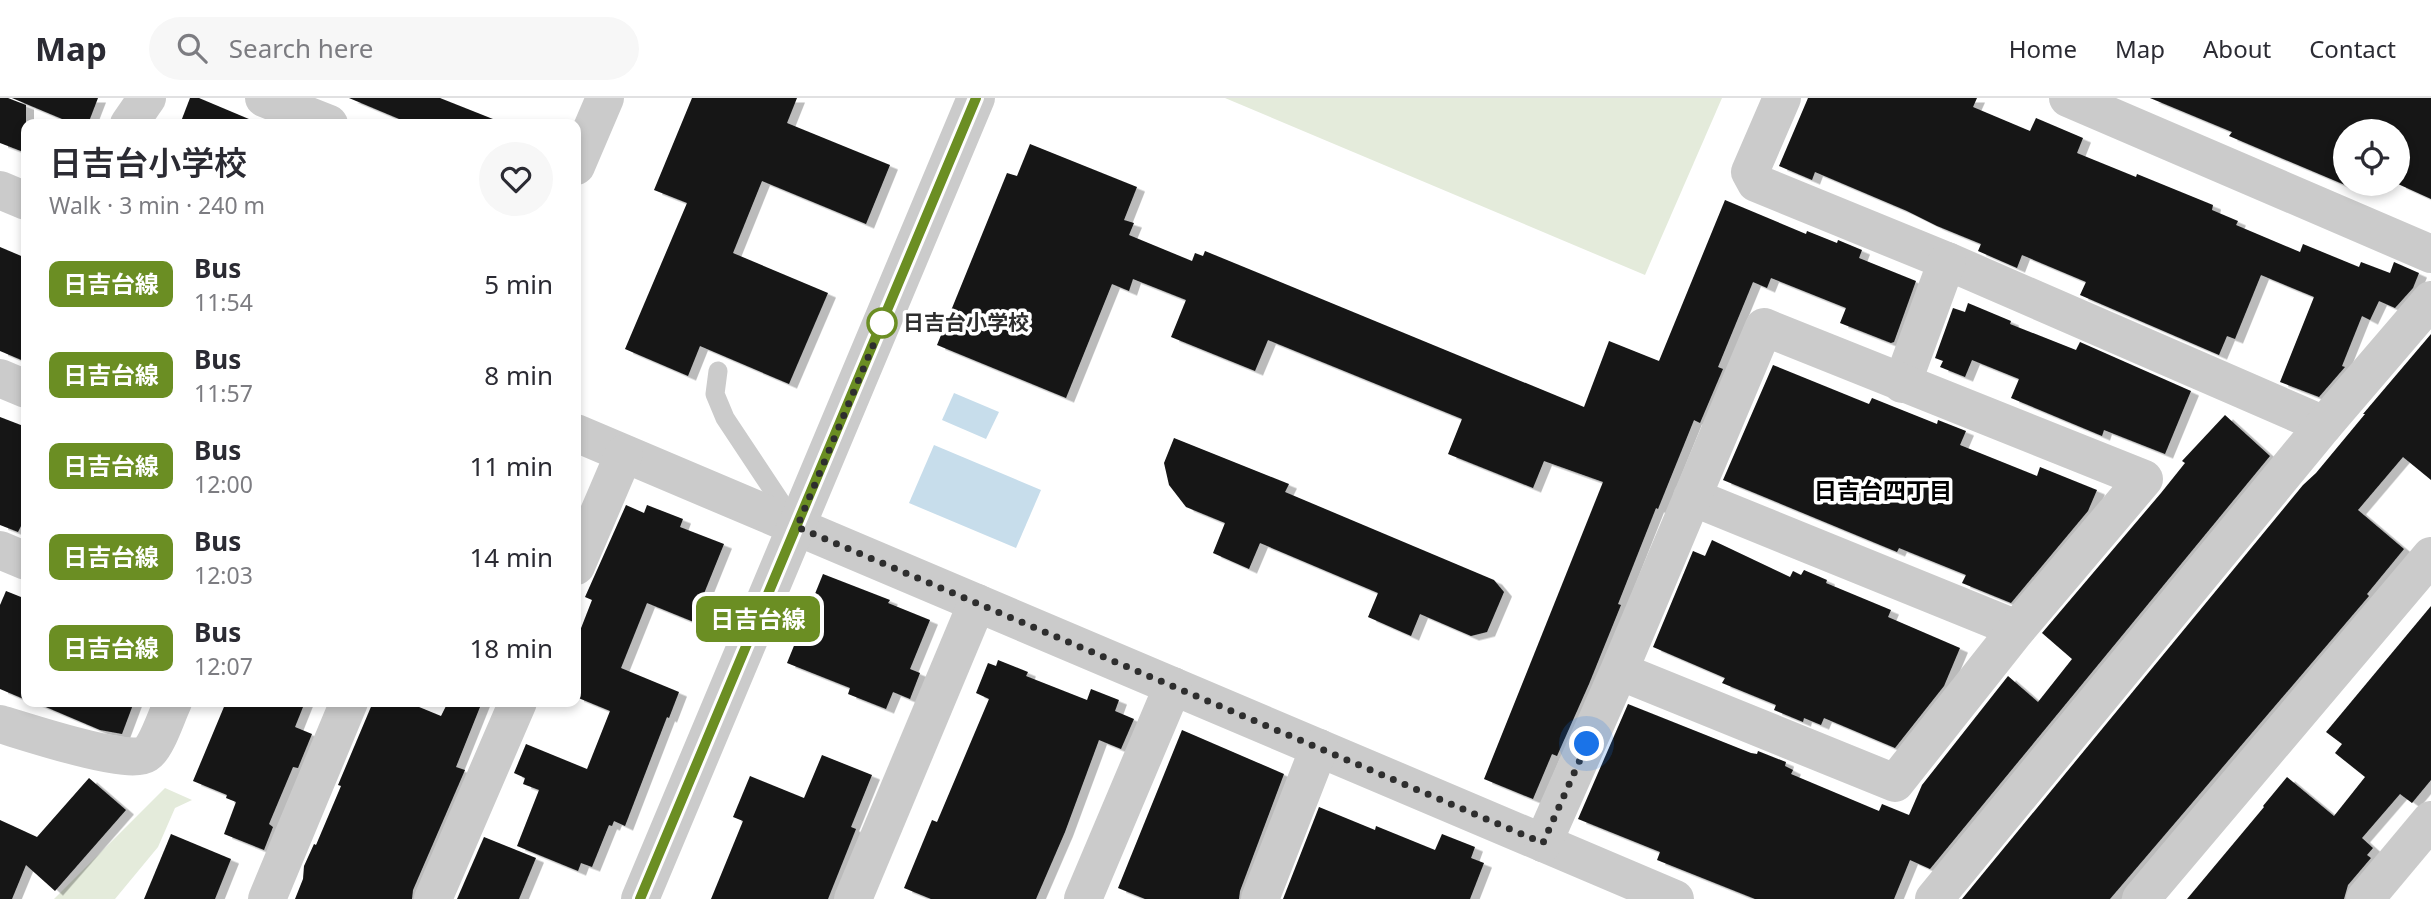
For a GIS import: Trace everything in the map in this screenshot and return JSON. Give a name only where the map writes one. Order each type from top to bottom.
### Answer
[{"type":"street","points":[[132,119],[147,98]]},
{"type":"street","points":[[264,98],[316,119]]},
{"type":"street","points":[[581,154],[605,98]]},
{"type":"street","points":[[640,899],[976,98]]},
{"type":"street","points":[[1782,98],[1750,172],[1756,183],[1947,261],[2324,425]]},
{"type":"street","points":[[2068,98],[2431,254]]},
{"type":"street","points":[[0,190],[21,199]]},
{"type":"street","points":[[1902,384],[1947,261]]},
{"type":"street","points":[[1934,899],[2324,425],[2431,300]]},
{"type":"street","points":[[1543,843],[1619,671],[1764,327],[2144,479],[2017,629],[1895,783],[1619,671]]},
{"type":"street","points":[[0,378],[21,387]]},
{"type":"street","points":[[581,435],[1675,899]]},
{"type":"street","points":[[581,554],[624,454]]},
{"type":"street","points":[[1692,496],[2017,629]]},
{"type":"street","points":[[0,550],[21,559]]},
{"type":"street","points":[[2141,899],[2431,556]]},
{"type":"street","points":[[853,899],[977,603]]},
{"type":"street","points":[[1083,899],[1173,686]]},
{"type":"street","points":[[0,723],[61,743],[126,757],[144,756],[151,750],[171,707]]},
{"type":"street","points":[[267,899],[347,707]]},
{"type":"street","points":[[433,899],[516,707]]},
{"type":"street","points":[[1260,899],[1319,748]]},
{"type":"street","points":[[2365,899],[2425,840]]},
{"type":"lane","points":[[718,371],[715,394],[725,418],[797,527]]},
{"type":"green space","points":[[1225,98],[1722,98],[1645,275]]},
{"type":"green space","points":[[165,788],[192,800],[175,808],[158,847],[115,899],[54,899]]},
{"type":"water","points":[[954,393],[999,412],[986,439],[942,420]]},
{"type":"water","points":[[934,445],[1041,490],[1016,548],[909,503]]},
{"type":"building","points":[[0,98],[26,105],[26,119],[21,119],[21,151],[0,143]]},
{"type":"building","points":[[12,98],[98,98],[90,119],[62,119]]},
{"type":"building","points":[[190,98],[199,98],[249,119],[182,119]]},
{"type":"building","points":[[349,98],[440,98],[493,119],[399,119]]},
{"type":"building","points":[[692,98],[797,98],[787,123],[890,165],[866,224],[762,181],[733,253],[828,293],[789,384],[700,346],[688,376],[625,349],[687,203],[654,190]]},
{"type":"building","points":[[1808,98],[1977,98],[1973,107],[2030,131],[2036,118],[2083,138],[2077,153],[2213,205],[2212,210],[2238,221],[2236,225],[2300,252],[2303,244],[2359,267],[2361,262],[2390,273],[2394,262],[2419,273],[2413,288],[2395,308],[2379,301],[2370,320],[2362,316],[2342,366],[2345,367],[2319,397],[2280,382],[2314,297],[2261,275],[2235,339],[2227,336],[2219,355],[2080,295],[2086,282],[2022,255],[2017,268],[1978,251],[1981,244],[1907,211],[1815,172],[1812,180],[1779,166]]},
{"type":"building","points":[[2150,98],[2431,98],[2431,199],[2410,189],[2410,119],[2333,119],[2333,180],[2229,136],[2232,132]]},
{"type":"building","points":[[1030,144],[1137,187],[1124,220],[1134,223],[1129,235],[1192,261],[1195,253],[1203,256],[1205,251],[1584,407],[1609,341],[1659,361],[1725,200],[1806,234],[1807,231],[1862,250],[1859,258],[1916,281],[1894,342],[1891,343],[1840,323],[1846,308],[1771,278],[1767,288],[1753,282],[1718,367],[1723,369],[1700,423],[1694,420],[1658,509],[1656,508],[1589,684],[1557,756],[1552,754],[1533,799],[1484,779],[1603,482],[1544,461],[1533,488],[1448,454],[1462,419],[1268,340],[1255,371],[1171,337],[1186,300],[1133,279],[1129,291],[1112,284],[1066,398],[937,345],[1007,173],[1017,176]]},
{"type":"building","points":[[0,247],[21,256],[21,360],[0,351]]},
{"type":"building","points":[[1968,303],[2011,321],[2010,324],[2076,350],[2080,342],[2191,391],[2165,454],[2104,430],[2102,436],[2011,398],[2019,379],[1972,360],[1965,377],[1940,367],[1943,361],[1935,358],[1953,308],[1965,312]]},
{"type":"building","points":[[2431,334],[2431,480],[2403,457],[2358,510],[2404,549],[2367,594],[2369,596],[2110,899],[1962,899],[2303,485],[2316,473]]},
{"type":"building","points":[[1773,365],[1869,404],[1872,398],[1937,424],[1938,420],[1966,431],[1960,445],[2037,476],[2040,467],[2097,490],[2088,511],[2011,603],[1962,583],[1966,575],[1899,548],[1897,552],[1723,480]]},
{"type":"building","points":[[2225,415],[2270,456],[1930,869],[1910,860],[1894,899],[1755,899],[1657,860],[1660,852],[1578,819],[1628,704],[1751,753],[1757,754],[1758,751],[1786,762],[1785,766],[1793,770],[1791,774],[1879,811],[1882,804],[1909,815],[1922,785],[2008,676],[2038,702],[2072,659],[2042,633],[2161,493],[2185,463],[2182,461]]},
{"type":"building","points":[[0,417],[21,425],[21,526],[18,532],[0,525]]},
{"type":"building","points":[[1174,438],[1289,484],[1285,492],[1494,580],[1504,592],[1487,632],[1471,636],[1420,614],[1411,636],[1368,617],[1378,593],[1260,543],[1249,569],[1213,553],[1225,523],[1186,507],[1169,485],[1164,463]]},
{"type":"building","points":[[626,505],[644,513],[647,505],[683,519],[680,527],[724,544],[703,596],[716,602],[706,627],[647,603],[621,668],[679,692],[625,826],[614,821],[612,826],[609,825],[592,867],[581,863],[578,871],[517,846],[539,790],[523,784],[525,778],[514,773],[526,744],[587,769],[610,711],[581,699],[581,628],[592,600],[585,597]]},
{"type":"building","points":[[1712,540],[1790,577],[1793,571],[1801,575],[1804,570],[1827,580],[1826,583],[1891,610],[1888,617],[1960,648],[1944,686],[1895,748],[1824,718],[1821,725],[1804,718],[1803,722],[1774,710],[1776,705],[1722,683],[1725,678],[1653,647],[1693,551],[1705,556]]},
{"type":"building","points":[[823,574],[890,600],[888,603],[930,620],[910,669],[920,673],[910,699],[893,692],[886,709],[848,694],[850,688],[787,663]]},
{"type":"building","points":[[6,591],[21,597],[21,698],[0,689],[0,605]]},
{"type":"building","points":[[2431,606],[2431,780],[2412,803],[2400,794],[2362,838],[2373,848],[2367,855],[2371,858],[2348,885],[2344,899],[2187,899],[2287,777],[2334,816],[2365,777],[2335,753],[2342,744],[2326,732]]},
{"type":"building","points":[[998,660],[1028,672],[1026,676],[1087,700],[1091,689],[1119,700],[1115,711],[1134,719],[1121,749],[1099,740],[1065,832],[1036,899],[931,899],[904,888],[932,820],[937,822],[989,699],[976,693],[988,663],[996,666]]},
{"type":"building","points":[[46,707],[132,707],[122,734],[100,730]]},
{"type":"building","points":[[224,707],[303,707],[295,727],[312,734],[298,768],[293,767],[269,824],[273,827],[264,850],[224,834],[236,802],[226,798],[227,795],[193,781]]},
{"type":"building","points":[[371,707],[419,707],[441,716],[446,707],[480,707],[456,767],[465,770],[413,890],[412,899],[295,899],[303,879],[304,866],[341,786],[338,785]]},
{"type":"building","points":[[1182,730],[1284,774],[1239,899],[1145,899],[1118,888]]},
{"type":"building","points":[[822,755],[872,775],[851,827],[856,829],[828,899],[711,899],[743,821],[733,817],[750,776],[804,798]]},
{"type":"building","points":[[89,778],[126,810],[55,891],[26,865],[12,899],[0,899],[0,820],[37,837]]},
{"type":"building","points":[[1319,807],[1375,830],[1376,826],[1435,850],[1442,834],[1475,847],[1471,858],[1484,863],[1470,899],[1283,899]]},
{"type":"building","points":[[171,834],[231,859],[215,899],[144,899]]},
{"type":"building","points":[[484,837],[536,858],[519,899],[457,899]]},
{"type":"bus line","name":"日吉台線","points":[[640,899],[976,98]]},
{"type":"place","name":"日吉台小学校","points":[[882,323]]},
{"type":"district","name":"日吉台四丁目","points":[[1883,491]]},
{"type":"route","points":[[882,323],[885,317],[797,527],[1543,843],[1587,744]]}]
